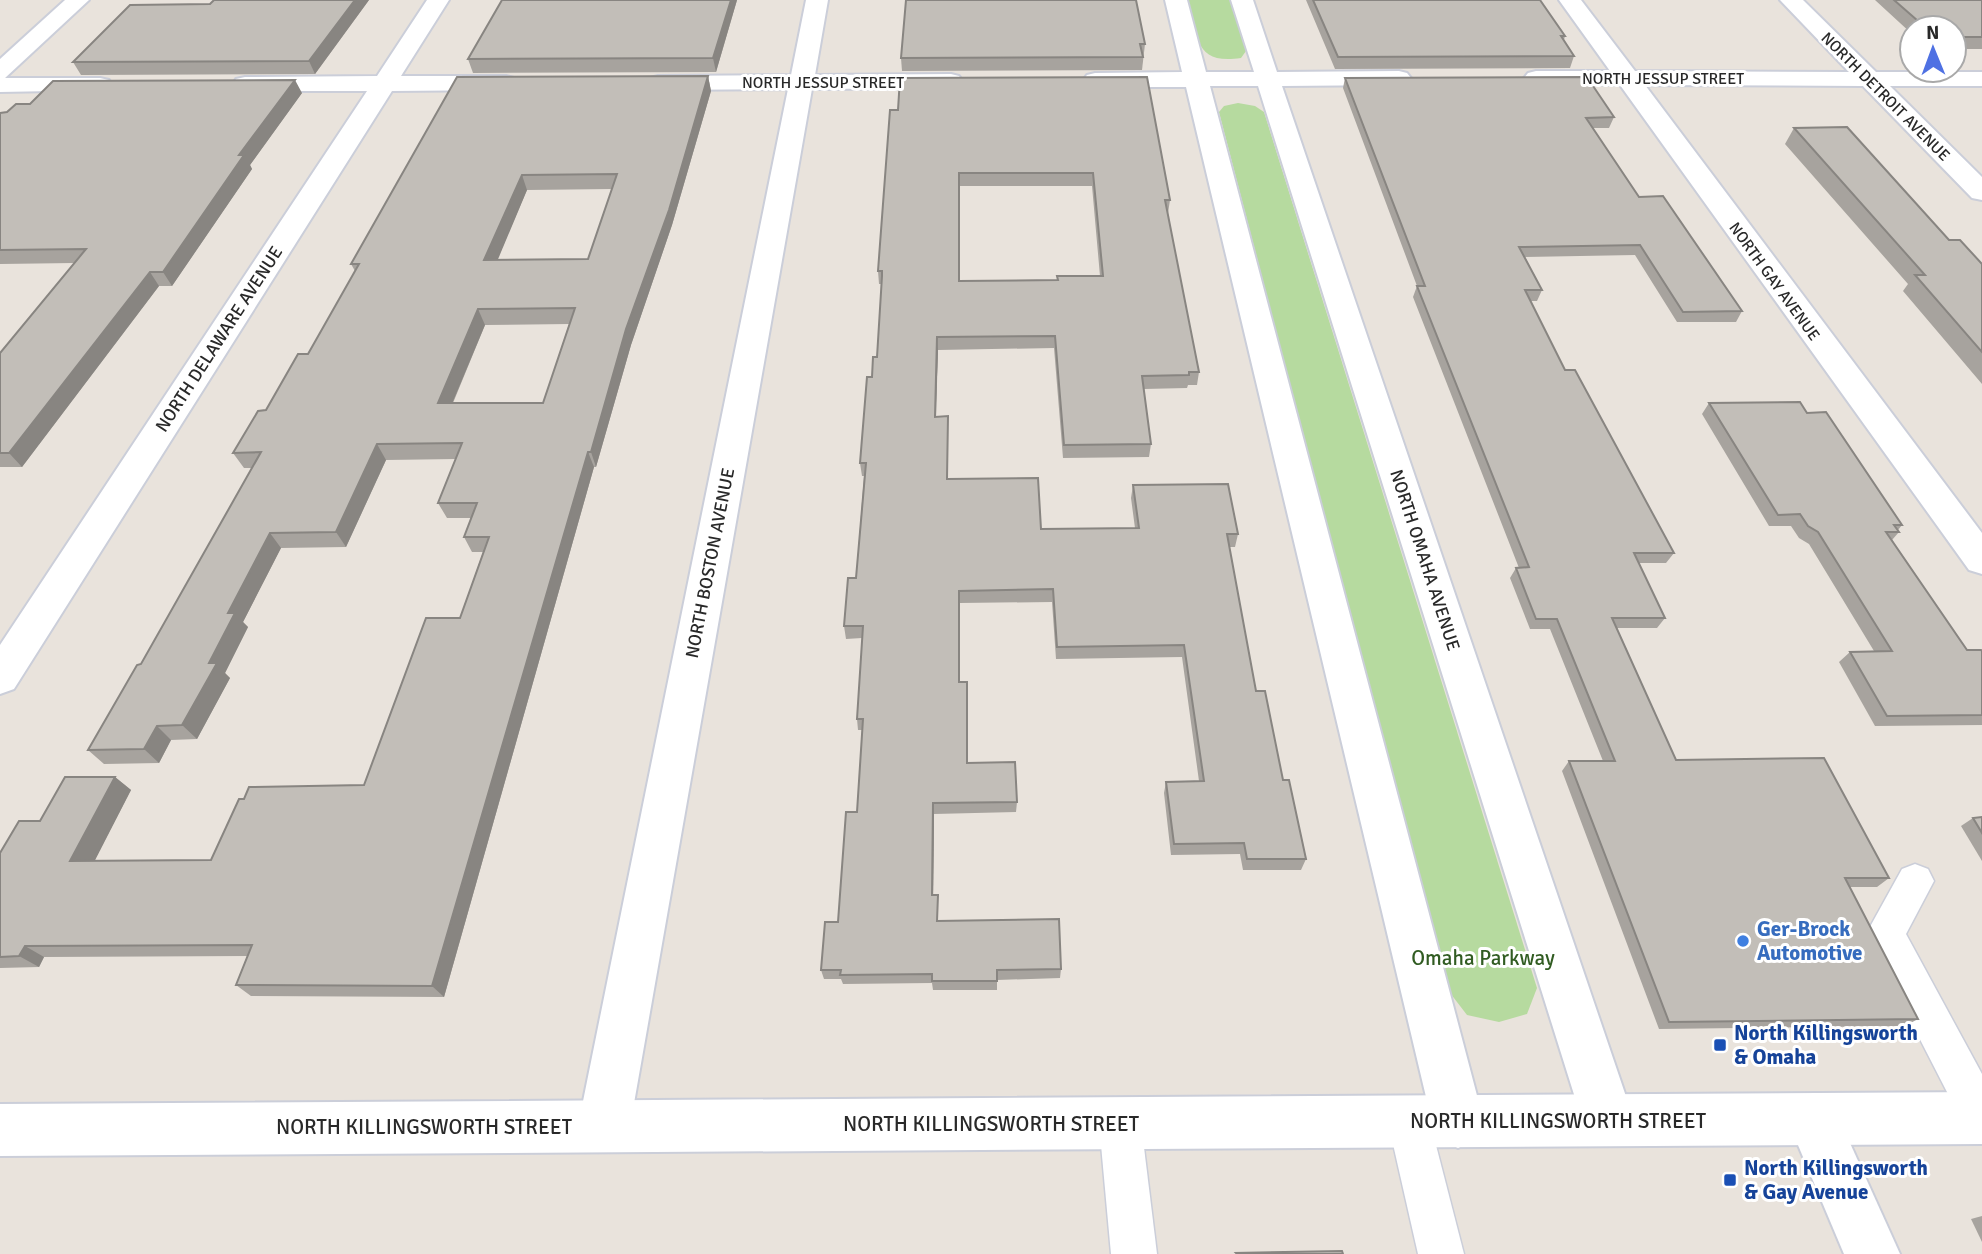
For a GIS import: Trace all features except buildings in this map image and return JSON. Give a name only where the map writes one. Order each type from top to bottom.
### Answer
[{"type":"street","points":[[0,72],[78,0]]},
{"type":"street","name":"NORTH DELAWARE AVENUE","points":[[0,678],[438,0]]},
{"type":"street","name":"NORTH BOSTON AVENUE","points":[[604,1126],[817,0]]},
{"type":"street","points":[[1176,0],[1458,1122]]},
{"type":"street","name":"NORTH OMAHA AVENUE","points":[[1242,0],[1608,1120]]},
{"type":"street","name":"NORTH GAY AVENUE","points":[[1570,0],[1982,560]]},
{"type":"street","name":"NORTH DETROIT AVENUE","points":[[1791,0],[1982,192]]},
{"type":"street","points":[[1072,80],[1426,78]]},
{"type":"street","name":"NORTH JESSUP STREET","points":[[1519,78],[1982,79]]},
{"type":"street","name":"NORTH JESSUP STREET","points":[[635,83],[977,80]]},
{"type":"street","points":[[219,85],[523,83]]},
{"type":"street","points":[[0,85],[123,85]]},
{"type":"street","name":"NORTH KILLINGSWORTH STREET","points":[[0,1130],[1982,1117]]},
{"type":"street","points":[[1813,1119],[1872,1254]]},
{"type":"lane","points":[[1915,881],[1885,934],[1982,1117]]},
{"type":"lane","points":[[1409,1122],[1441,1254]]},
{"type":"lane","points":[[1120,1123],[1134,1254]]},
{"type":"green space","points":[[1188,0],[1230,0],[1246,51],[1241,58],[1214,57],[1206,52],[1197,36]]},
{"type":"green space","name":"Omaha Parkway","points":[[1238,103],[1255,106],[1264,112],[1537,988],[1527,1014],[1499,1022],[1467,1015],[1447,989],[1219,112],[1224,106]]},
{"type":"place","name":"Ger-Brock Automotive","points":[[1743,941]]},
{"type":"place","name":"North Killingsworth & Omaha","points":[[1720,1045]]},
{"type":"place","name":"North Killingsworth & Gay Avenue","points":[[1730,1180]]}]
